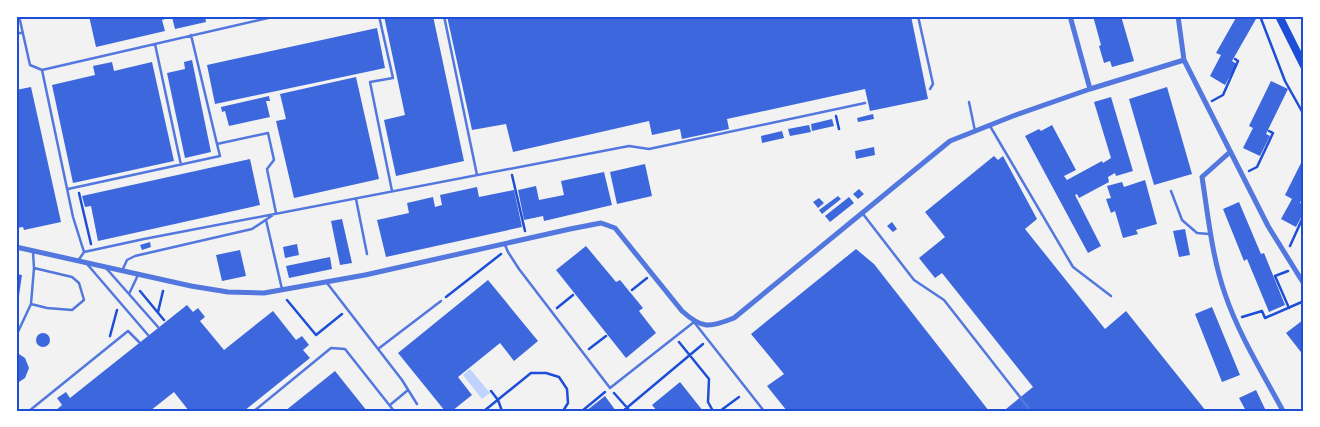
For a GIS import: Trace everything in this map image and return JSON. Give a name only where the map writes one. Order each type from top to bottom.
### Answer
[{"type":"main road","points":[[1279,16],[1304,66]]},
{"type":"street","points":[[1070,16],[1090,89]]},
{"type":"street","points":[[1178,16],[1184,60],[1268,226],[1304,284]]},
{"type":"street","points":[[16,246],[122,271],[228,292],[264,293],[326,282],[601,223],[615,228],[682,311],[694,322],[714,326],[734,318],[950,141],[1090,89],[1184,60]]},
{"type":"street","points":[[1230,152],[1202,177],[1212,234],[1224,292],[1235,320],[1283,411]]},
{"type":"lane","points":[[28,16],[19,17],[30,65],[42,70],[278,16]]},
{"type":"lane","points":[[379,16],[392,78],[370,82],[392,191]]},
{"type":"lane","points":[[444,16],[477,175]]},
{"type":"lane","points":[[918,16],[933,84],[930,89]]},
{"type":"lane","points":[[16,33],[23,33]]},
{"type":"lane","points":[[68,189],[220,156],[192,35]]},
{"type":"lane","points":[[154,44],[181,165]]},
{"type":"lane","points":[[42,70],[73,217],[84,252]]},
{"type":"lane","points":[[969,102],[975,131]]},
{"type":"lane","points":[[78,261],[84,252],[92,250],[629,146],[649,150],[865,103]]},
{"type":"lane","points":[[989,125],[1073,267],[1111,296]]},
{"type":"lane","points":[[217,144],[268,133],[274,160],[267,169],[276,214]]},
{"type":"lane","points":[[1171,191],[1182,220],[1196,233],[1212,234]]},
{"type":"lane","points":[[356,198],[367,254]]},
{"type":"lane","points":[[862,212],[914,280],[944,300],[1031,411]]},
{"type":"lane","points":[[122,271],[127,260],[135,256],[252,229],[276,214]]},
{"type":"lane","points":[[266,220],[282,290]]},
{"type":"lane","points":[[504,243],[508,252],[610,388],[694,322],[764,411]]},
{"type":"lane","points":[[16,336],[31,304],[34,268],[33,250]]},
{"type":"lane","points":[[86,263],[148,335]]},
{"type":"lane","points":[[106,267],[158,327]]},
{"type":"lane","points":[[31,304],[46,308],[72,310],[84,300],[79,283],[72,277],[34,268]]},
{"type":"lane","points":[[129,294],[138,274]]},
{"type":"lane","points":[[326,282],[378,349],[417,404]]},
{"type":"lane","points":[[378,349],[441,301]]},
{"type":"lane","points":[[30,411],[128,331],[139,342]]},
{"type":"lane","points":[[254,411],[331,348],[345,349],[394,411]]},
{"type":"lane","points":[[390,405],[408,390]]},
{"type":"path","points":[[1260,16],[1285,81],[1304,115]]},
{"type":"path","points":[[1223,95],[1238,61],[1235,59]]},
{"type":"path","points":[[835,116],[838,130]]},
{"type":"path","points":[[1258,167],[1273,133],[1270,131]]},
{"type":"path","points":[[512,175],[524,229]]},
{"type":"path","points":[[78,187],[92,250]]},
{"type":"path","points":[[1293,237],[1304,215]]},
{"type":"path","points":[[441,301],[503,253]]},
{"type":"path","points":[[1289,308],[1275,276],[1294,268]]},
{"type":"path","points":[[632,290],[652,274]]},
{"type":"path","points":[[140,291],[164,320]]},
{"type":"path","points":[[158,312],[163,291]]},
{"type":"path","points":[[552,312],[573,296]]},
{"type":"path","points":[[287,300],[316,334],[342,314]]},
{"type":"path","points":[[1235,320],[1262,311],[1265,318],[1304,301]]},
{"type":"path","points":[[106,349],[117,310]]},
{"type":"path","points":[[584,353],[606,336]]},
{"type":"path","points":[[676,337],[709,379],[708,402],[713,411]]},
{"type":"path","points":[[623,411],[708,340]]},
{"type":"path","points":[[484,411],[531,373],[546,373],[559,377],[568,389],[568,403],[563,411]]},
{"type":"path","points":[[582,411],[610,388],[630,411]]},
{"type":"path","points":[[491,391],[498,400],[502,411]]},
{"type":"path","points":[[720,411],[739,397]]},
{"type":"water","points":[[470,369],[490,393],[482,399],[463,375]]},
{"type":"building","points":[[89,16],[205,16],[206,22],[175,29],[172,17],[162,20],[165,31],[96,47]]},
{"type":"building","points":[[384,16],[433,16],[464,161],[396,176],[384,120],[405,115]]},
{"type":"building","points":[[447,16],[911,16],[928,99],[870,111],[865,89],[727,119],[729,129],[682,139],[680,129],[652,135],[649,121],[513,152],[506,124],[472,130]]},
{"type":"building","points":[[1093,16],[1121,16],[1134,61],[1112,67],[1110,61],[1104,63]]},
{"type":"building","points":[[1237,16],[1252,16],[1256,19],[1232,61],[1237,64],[1225,85],[1210,76],[1221,55],[1216,53]]},
{"type":"building","points":[[377,28],[385,68],[215,104],[207,65]]},
{"type":"building","points":[[192,60],[211,152],[185,158],[167,73],[185,69],[184,62]]},
{"type":"building","points":[[112,62],[114,71],[152,62],[174,161],[73,183],[52,85],[95,75],[93,66]]},
{"type":"building","points":[[356,77],[379,179],[294,198],[276,121],[286,119],[280,94]]},
{"type":"building","points":[[1271,81],[1288,89],[1266,134],[1270,136],[1260,156],[1243,148],[1253,128],[1249,126]]},
{"type":"building","points":[[31,87],[61,222],[24,230],[23,227],[16,228],[16,90]]},
{"type":"building","points":[[1167,87],[1192,174],[1154,185],[1129,99]]},
{"type":"building","points":[[269,96],[270,101],[266,101],[270,117],[229,126],[225,111],[222,112],[221,107]]},
{"type":"building","points":[[1111,97],[1133,171],[1116,176],[1115,173],[1108,177],[1109,182],[1079,198],[1077,194],[1075,195],[1101,246],[1088,253],[1025,136],[1052,125],[1076,170],[1064,176],[1067,180],[1111,158],[1094,102]]},
{"type":"building","points":[[873,114],[874,119],[858,122],[857,118]]},
{"type":"building","points":[[832,119],[834,126],[812,131],[811,124]]},
{"type":"building","points":[[809,125],[811,132],[790,136],[788,129]]},
{"type":"building","points":[[782,131],[784,138],[762,143],[761,136]]},
{"type":"building","points":[[874,147],[875,155],[856,159],[855,151]]},
{"type":"building","points":[[994,156],[998,160],[1003,156],[1037,219],[1025,229],[1105,329],[1126,311],[1206,411],[1007,411],[1006,409],[1033,387],[942,273],[935,278],[919,258],[945,237],[925,212]]},
{"type":"building","points":[[1304,157],[1304,195],[1300,203],[1304,205],[1304,212],[1296,227],[1281,219],[1292,199],[1285,195]]},
{"type":"building","points":[[250,159],[260,205],[98,241],[91,206],[85,207],[82,196]]},
{"type":"building","points":[[645,164],[652,196],[617,204],[610,172]]},
{"type":"building","points":[[604,172],[612,205],[544,221],[543,216],[524,220],[518,190],[536,186],[539,200],[564,195],[561,181]]},
{"type":"building","points":[[1145,180],[1157,224],[1136,230],[1138,234],[1123,238],[1115,211],[1111,213],[1106,199],[1111,198],[1107,186],[1122,182],[1124,187]]},
{"type":"building","points":[[477,187],[479,197],[514,190],[522,227],[386,257],[377,220],[409,213],[407,203],[433,197],[435,207],[442,205],[440,195]]},
{"type":"building","points":[[859,189],[864,194],[858,199],[853,194]]},
{"type":"building","points":[[838,196],[841,199],[822,214],[819,210]]},
{"type":"building","points":[[849,197],[854,203],[830,222],[825,216]]},
{"type":"building","points":[[819,198],[824,203],[818,208],[813,202]]},
{"type":"building","points":[[1239,202],[1261,254],[1264,253],[1285,305],[1269,312],[1247,259],[1244,261],[1223,209]]},
{"type":"building","points":[[342,219],[352,263],[340,265],[331,221]]},
{"type":"building","points":[[892,222],[897,229],[893,232],[887,226]]},
{"type":"building","points":[[1185,229],[1190,255],[1179,257],[1173,231]]},
{"type":"building","points":[[150,242],[151,247],[142,250],[140,245]]},
{"type":"building","points":[[297,244],[299,255],[285,258],[283,247]]},
{"type":"building","points":[[586,246],[616,282],[620,280],[643,308],[639,311],[656,333],[626,358],[556,270]]},
{"type":"building","points":[[856,249],[874,264],[989,411],[787,411],[767,386],[784,374],[751,334]]},
{"type":"building","points":[[240,250],[246,276],[222,281],[216,255]]},
{"type":"building","points":[[330,257],[332,269],[289,278],[286,266]]},
{"type":"building","points":[[16,274],[22,275],[17,309],[16,309]]},
{"type":"building","points":[[488,280],[538,341],[514,361],[500,343],[458,377],[472,395],[452,411],[445,411],[398,353]]},
{"type":"building","points":[[187,305],[193,312],[198,308],[205,317],[200,321],[224,350],[273,311],[296,340],[302,336],[309,345],[303,350],[310,358],[244,411],[189,411],[174,392],[150,411],[55,411],[62,405],[57,398],[66,392],[70,398]]},
{"type":"building","points":[[1212,307],[1240,375],[1222,382],[1195,314]]},
{"type":"building","points":[[1303,320],[1304,322],[1304,356],[1286,333]]},
{"type":"building","points":[[43,333],[48,335],[50,340],[48,345],[43,347],[38,345],[36,340],[38,335]]},
{"type":"building","points":[[16,352],[25,358],[29,368],[25,378],[16,384]]},
{"type":"building","points":[[335,371],[367,411],[285,411]]},
{"type":"building","points":[[680,382],[703,411],[657,411],[652,405]]},
{"type":"building","points":[[1256,390],[1266,411],[1246,411],[1239,398]]},
{"type":"building","points":[[605,396],[616,411],[586,411]]}]
